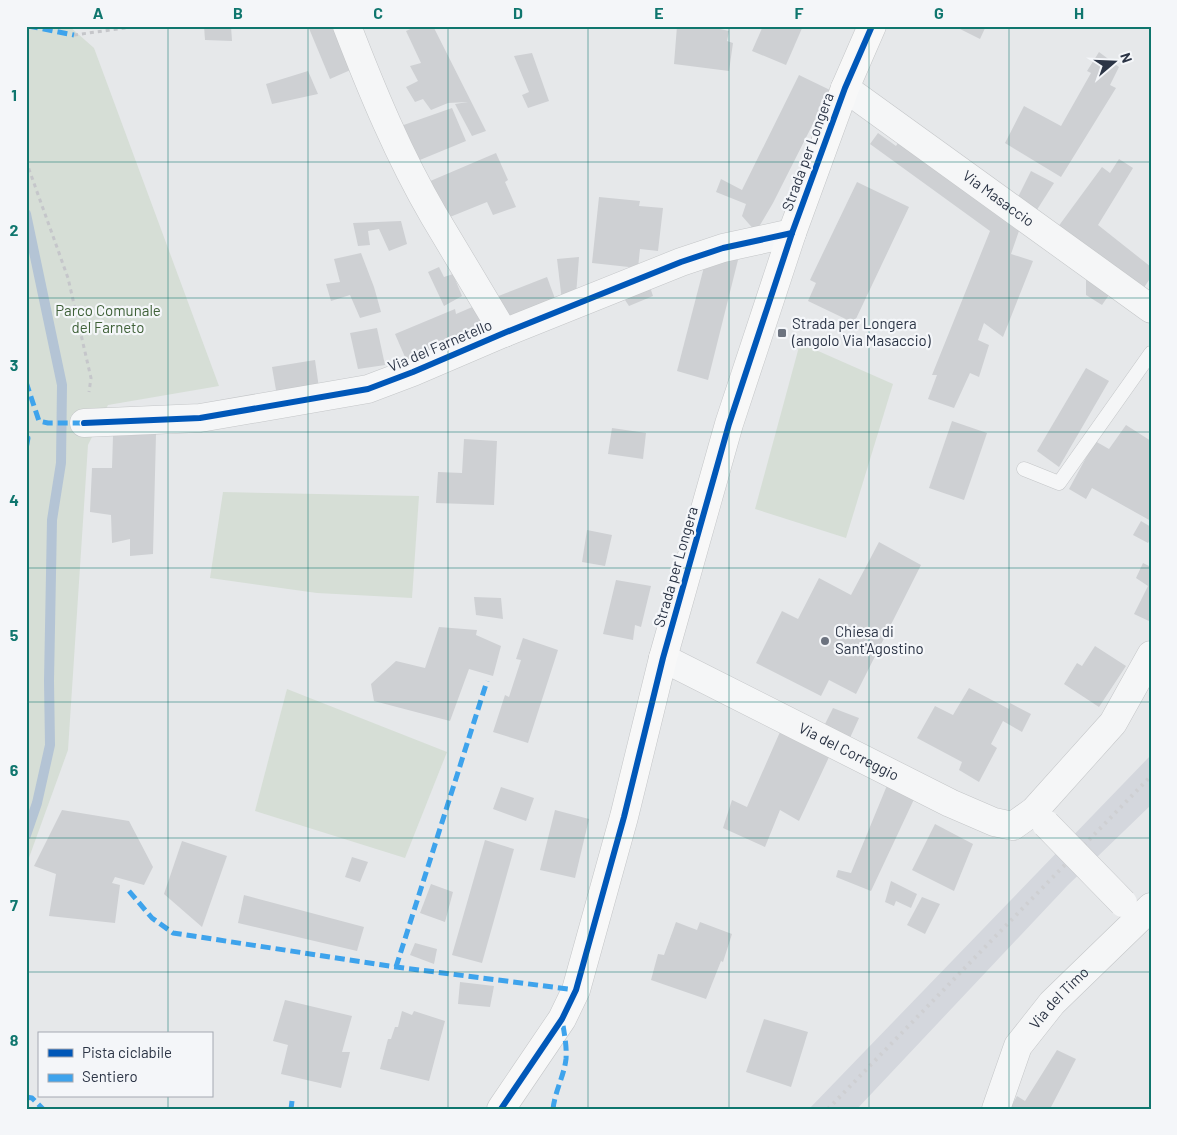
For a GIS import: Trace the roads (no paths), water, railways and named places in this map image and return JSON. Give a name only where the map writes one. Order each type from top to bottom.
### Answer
[{"type":"street","name":"Via del Farnetello","points":[[347,26],[391,132],[420,190],[504,333]]},
{"type":"street","name":"Strada per Longera","points":[[501,1109],[562,1019],[576,990],[624,817],[663,658],[729,424],[792,232],[845,88],[872,26]]},
{"type":"street","name":"Via Masaccio","points":[[845,88],[1151,309]]},
{"type":"street","name":"Via del Farnetello","points":[[84,423],[200,418],[368,389],[680,262],[724,248],[792,232]]},
{"type":"street","name":"Via del Correggio","points":[[663,658],[958,807],[994,822],[1013,826],[1040,818],[1113,723],[1151,655]]},
{"type":"street","points":[[1040,818],[1137,909]]},
{"type":"street","name":"Via del Timo","points":[[996,1109],[1018,1046],[1052,1003],[1137,909]]},
{"type":"lane","points":[[1024,470],[1059,483],[1151,353]]},
{"type":"waterway","points":[[26,214],[62,385],[61,463],[52,520],[49,681],[50,745],[37,803],[26,835]]},
{"type":"railway","points":[[828,1109],[1151,776]]},
{"type":"place","name":"Strada per Longera (angolo Via Masaccio)","points":[[782,333]]},
{"type":"place","name":"Chiesa di Sant'Agostino","points":[[825,641]]},
{"type":"park label","name":"Parco Comunale del Farneto","points":[[108,320]]}]
